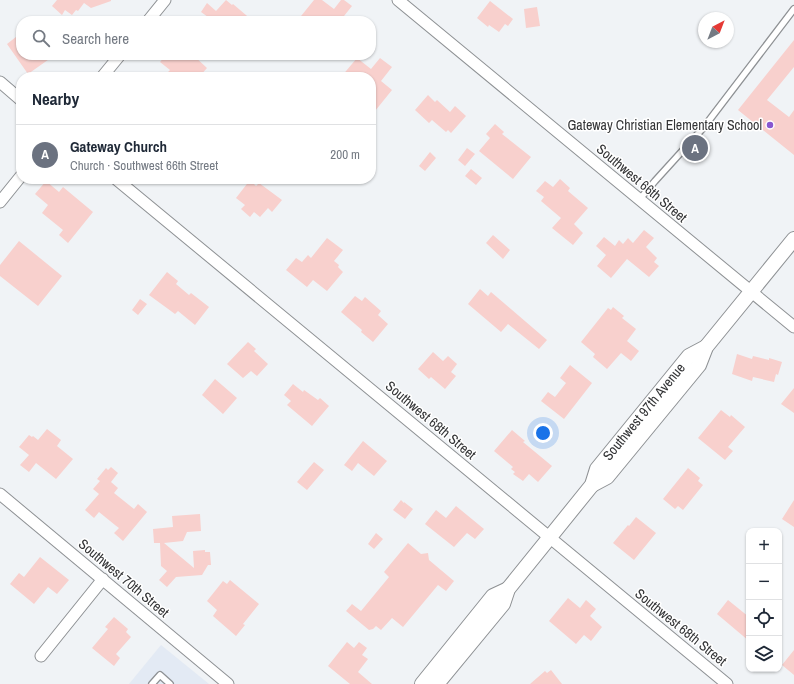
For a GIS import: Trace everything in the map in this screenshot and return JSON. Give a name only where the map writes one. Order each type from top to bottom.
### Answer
[{"type":"street","points":[[152,16],[165,0]]},
{"type":"street","name":"Southwest 66th Street","points":[[398,0],[794,327]]},
{"type":"street","points":[[106,72],[116,60]]},
{"type":"street","points":[[0,82],[16,96]]},
{"type":"street","points":[[0,202],[16,182]]},
{"type":"street","name":"Southwest 68th Street","points":[[122,184],[727,684]]},
{"type":"street","name":"Southwest 97th Avenue","points":[[437,684],[503,604],[508,590],[592,485],[607,477],[699,365],[706,347],[794,239]]},
{"type":"street","name":"Southwest 70th Street","points":[[0,494],[228,684]]},
{"type":"street","points":[[41,656],[103,579]]},
{"type":"street","name":"Southwest 97th Avenue","points":[[422,684],[493,596],[508,590]]},
{"type":"lane","points":[[639,200],[654,181],[704,127],[794,9]]},
{"type":"lane","points":[[152,684],[160,675],[170,684]]},
{"type":"shaded area","points":[[161,645],[209,684],[129,684]]},
{"type":"building","points":[[57,0],[111,1],[91,8],[84,3],[78,11],[76,10],[72,15],[65,10],[62,15],[52,6]]},
{"type":"building","points":[[226,0],[247,16],[207,16],[201,12],[207,3],[216,11]]},
{"type":"building","points":[[314,0],[322,0],[334,9],[341,0],[344,0],[352,6],[344,16],[301,16]]},
{"type":"building","points":[[490,1],[513,19],[508,26],[505,24],[499,32],[489,25],[488,27],[477,18]]},
{"type":"building","points":[[537,7],[540,26],[526,28],[524,9]]},
{"type":"building","points":[[16,37],[16,57],[7,44]]},
{"type":"building","points":[[794,40],[794,67],[767,100],[789,117],[794,110],[794,155],[738,110]]},
{"type":"building","points":[[380,58],[392,67],[381,81],[392,90],[376,110],[376,72],[345,72],[355,60],[360,60],[371,69]]},
{"type":"building","points":[[18,60],[48,60],[31,72],[27,72]]},
{"type":"building","points":[[162,60],[198,60],[207,68],[203,72],[168,72],[170,70],[160,62]]},
{"type":"building","points":[[428,95],[435,102],[437,100],[450,112],[455,106],[466,116],[451,133],[448,130],[446,132],[432,120],[429,123],[415,110]]},
{"type":"building","points":[[495,124],[504,132],[502,134],[531,157],[513,179],[479,151],[490,138],[486,134]]},
{"type":"building","points":[[467,148],[475,154],[465,166],[458,160]]},
{"type":"building","points":[[430,152],[436,158],[425,171],[419,166]]},
{"type":"building","points":[[471,169],[482,178],[476,185],[465,176]]},
{"type":"building","points":[[560,179],[570,188],[568,191],[588,208],[574,224],[583,233],[573,245],[552,228],[561,218],[541,201],[544,197],[536,191],[545,181],[553,187]]},
{"type":"building","points":[[43,184],[50,184],[59,192],[63,187],[93,212],[68,243],[59,235],[63,230],[42,213],[48,205],[35,194]]},
{"type":"building","points":[[247,184],[254,184],[256,186],[260,184],[282,200],[272,212],[268,208],[260,217],[254,212],[250,217],[241,209],[245,205],[236,198]]},
{"type":"building","points":[[644,230],[654,238],[646,247],[657,258],[654,262],[659,266],[649,277],[627,259],[611,278],[597,266],[606,255],[596,246],[604,237],[615,246],[619,240],[623,244],[628,238],[633,243]]},
{"type":"building","points":[[493,235],[510,250],[503,259],[486,243]]},
{"type":"building","points":[[327,238],[343,250],[334,261],[339,265],[338,267],[343,272],[327,291],[313,280],[307,287],[286,270],[296,258],[302,262],[308,255],[311,258]]},
{"type":"building","points":[[19,241],[62,276],[38,306],[0,276],[0,265]]},
{"type":"building","points":[[167,272],[178,281],[176,284],[189,295],[191,293],[209,307],[195,325],[178,311],[175,314],[149,295]]},
{"type":"building","points":[[480,289],[488,296],[491,292],[547,340],[539,349],[508,324],[501,332],[468,304]]},
{"type":"building","points":[[355,296],[362,301],[365,297],[381,311],[378,315],[388,324],[373,342],[361,332],[362,330],[341,312]]},
{"type":"building","points":[[140,299],[147,304],[138,315],[132,310]]},
{"type":"building","points":[[613,307],[624,316],[622,318],[636,329],[627,341],[639,351],[631,361],[621,353],[607,369],[593,357],[595,354],[581,342],[608,308],[611,310]]},
{"type":"building","points":[[248,342],[256,349],[254,351],[268,364],[257,376],[251,371],[243,378],[227,364]]},
{"type":"building","points":[[433,352],[443,361],[448,356],[457,364],[451,372],[456,376],[445,389],[431,377],[429,379],[418,369]]},
{"type":"building","points":[[737,354],[752,359],[753,356],[769,360],[769,358],[782,362],[774,382],[753,377],[752,381],[732,374]]},
{"type":"building","points":[[570,365],[592,383],[564,419],[541,401],[548,392],[555,397],[566,383],[560,378]]},
{"type":"building","points":[[215,379],[237,398],[223,414],[202,395]]},
{"type":"building","points":[[293,384],[303,392],[304,390],[318,400],[320,398],[329,406],[312,426],[287,405],[291,401],[284,395]]},
{"type":"building","points":[[794,388],[794,413],[781,404]]},
{"type":"building","points":[[721,410],[730,417],[731,415],[745,427],[728,447],[733,451],[725,460],[698,438]]},
{"type":"building","points":[[47,429],[61,440],[57,446],[73,459],[56,479],[36,463],[29,472],[20,465],[29,455],[19,447],[29,435],[38,440]]},
{"type":"building","points":[[512,430],[525,441],[523,442],[552,466],[538,482],[529,474],[523,481],[513,474],[515,472],[511,469],[513,467],[494,451]]},
{"type":"building","points":[[363,441],[387,461],[374,476],[358,463],[352,471],[344,465]]},
{"type":"building","points":[[314,462],[324,470],[307,490],[297,482]]},
{"type":"building","points":[[111,467],[118,473],[111,482],[118,488],[114,493],[134,509],[138,504],[147,512],[123,541],[114,533],[119,528],[99,512],[94,518],[85,510],[99,494],[93,489],[100,481],[97,479],[106,468],[108,470]]},
{"type":"building","points":[[688,468],[700,478],[698,481],[703,485],[683,510],[678,506],[675,509],[663,499]]},
{"type":"building","points":[[401,500],[413,509],[405,519],[393,510]]},
{"type":"building","points":[[794,500],[794,527],[782,519]]},
{"type":"building","points":[[456,506],[484,529],[475,539],[467,533],[454,547],[425,524],[436,510],[446,518]]},
{"type":"building","points":[[200,514],[201,531],[187,532],[183,541],[164,543],[194,568],[193,551],[205,550],[205,552],[210,552],[211,565],[208,565],[202,575],[176,577],[167,587],[159,580],[167,571],[161,566],[160,543],[154,543],[153,529],[173,527],[172,516]]},
{"type":"building","points":[[636,517],[656,533],[634,560],[613,543]]},
{"type":"building","points":[[376,533],[383,539],[374,549],[368,544]]},
{"type":"building","points":[[408,543],[421,554],[428,553],[429,560],[454,581],[446,591],[438,585],[403,627],[392,618],[381,630],[376,626],[369,630],[346,611],[352,604],[361,611],[389,577],[384,572]]},
{"type":"building","points":[[40,557],[69,580],[57,594],[48,587],[34,604],[10,584],[19,573],[24,577]]},
{"type":"building","points":[[230,580],[259,604],[243,624],[245,625],[236,636],[213,616],[217,610],[207,601],[223,581],[227,584]]},
{"type":"building","points":[[568,598],[580,608],[586,600],[596,609],[590,616],[602,627],[591,641],[584,635],[576,644],[549,621]]},
{"type":"building","points":[[728,600],[746,615],[746,638],[717,614]]},
{"type":"building","points":[[114,617],[128,629],[126,632],[131,637],[116,654],[120,658],[114,666],[92,648],[108,629],[105,627]]},
{"type":"building","points":[[347,642],[354,648],[359,642],[367,648],[362,655],[368,659],[358,672],[372,684],[350,684],[328,666]]},
{"type":"building","points":[[794,650],[794,675],[782,665]]},
{"type":"building","points":[[551,670],[562,684],[530,684],[545,671],[547,673]]},
{"type":"place","name":"Gateway Christian Elementary School","points":[[770,125]]},
{"type":"place","name":"Gateway Church","points":[[695,148]]}]
